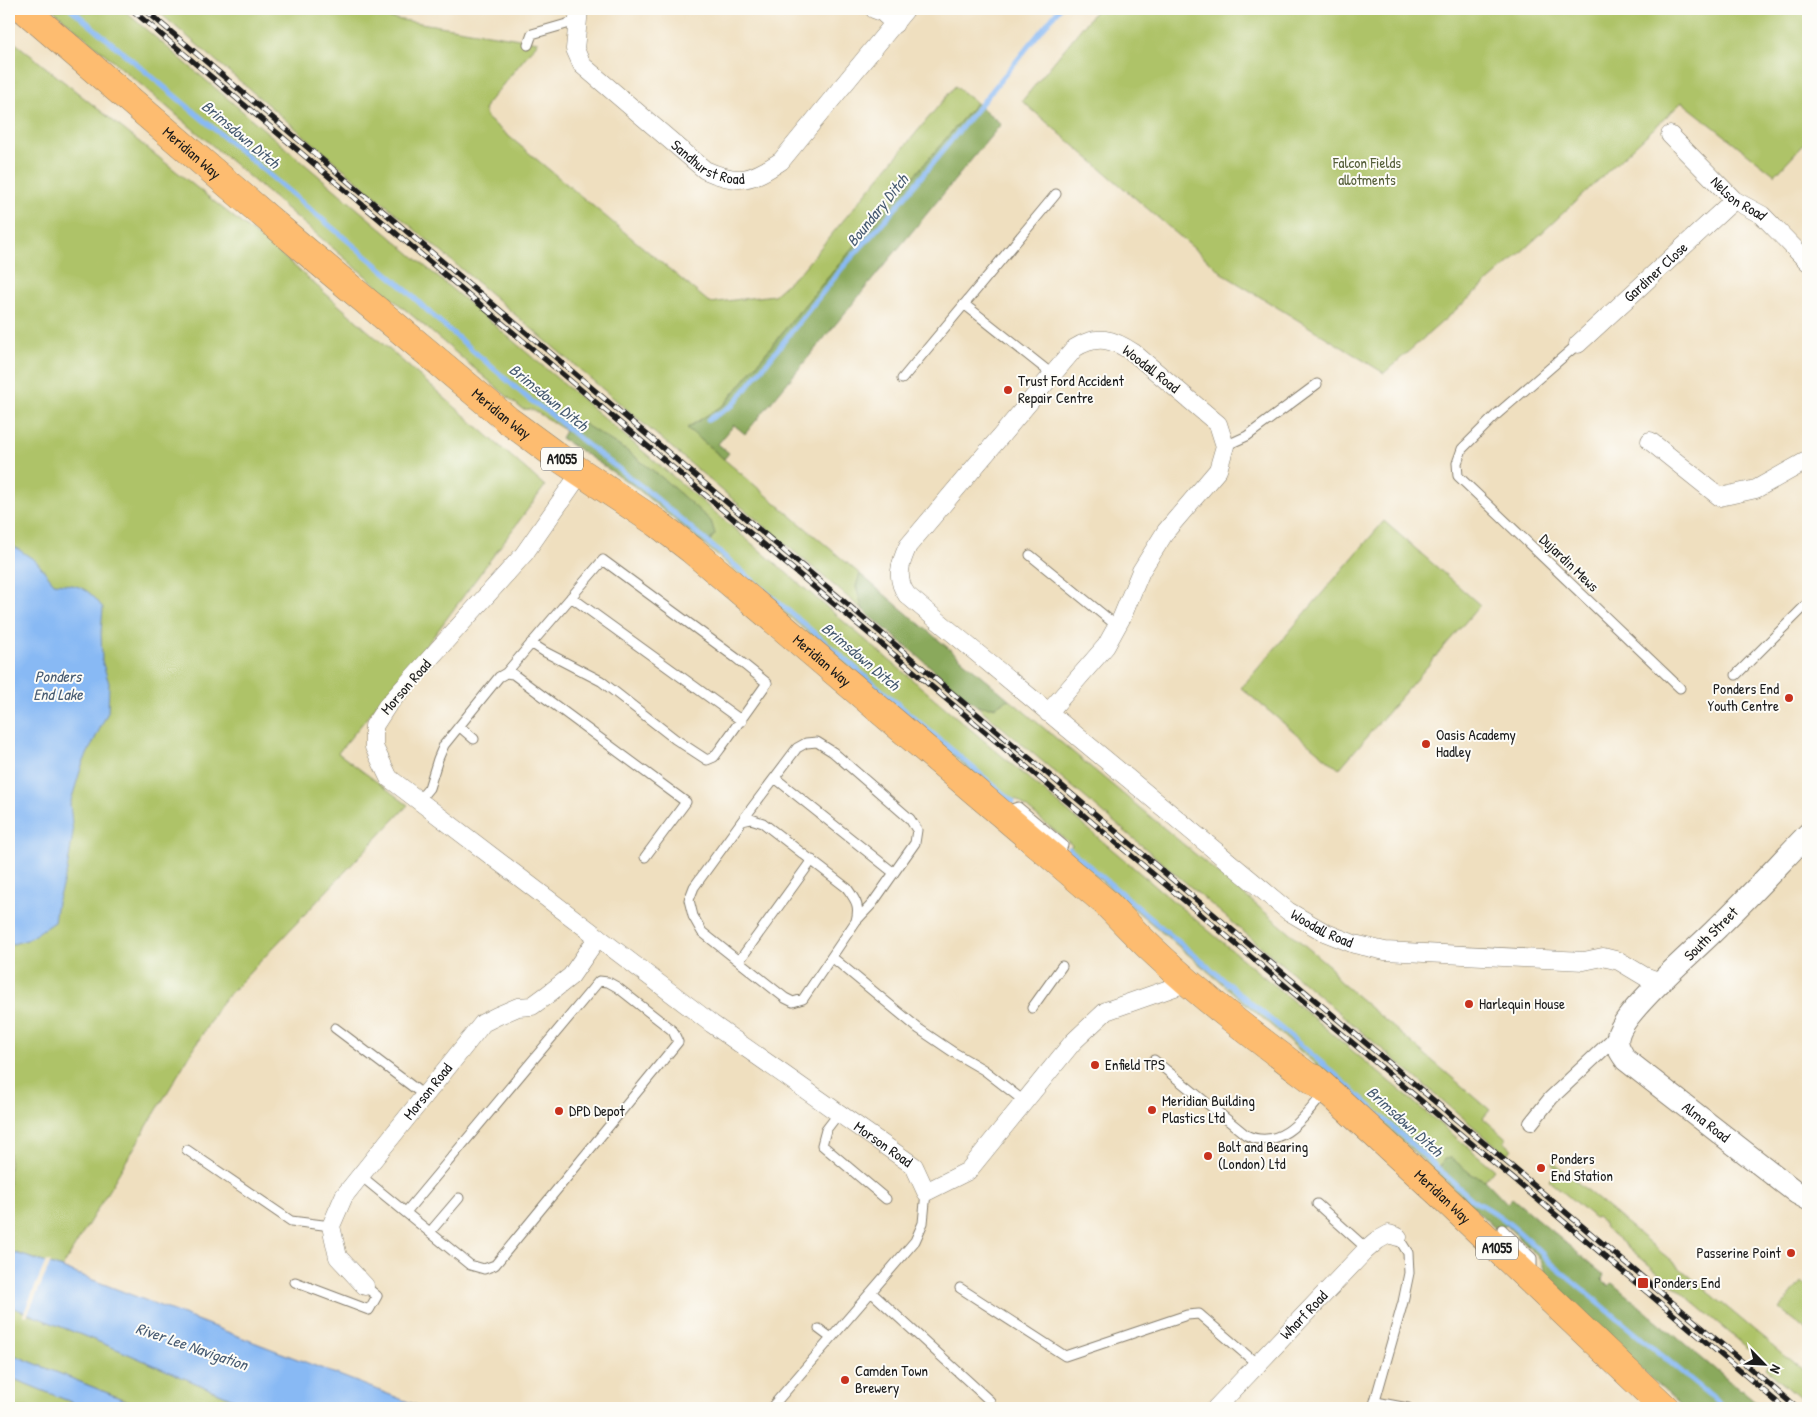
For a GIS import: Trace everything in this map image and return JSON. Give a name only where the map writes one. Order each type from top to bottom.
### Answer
[{"type":"main road","name":"Meridian Way","points":[[24,9],[299,246],[509,421],[692,550],[1105,902],[1159,957],[1231,1018],[1326,1090]]},
{"type":"main road","name":"Meridian Way","points":[[1105,902],[1169,947],[1232,1000],[1326,1090],[1440,1192],[1665,1408]]},
{"type":"street","points":[[874,9],[882,12],[894,24]]},
{"type":"street","name":"Sandhurst Road","points":[[578,15],[574,49],[577,57],[586,68],[705,170],[722,177],[744,179],[760,174],[781,161],[906,9]]},
{"type":"street","name":"Nelson Road","points":[[1670,135],[1734,200],[1762,216],[1808,262]]},
{"type":"street","name":"Gardiner Close","points":[[1578,344],[1734,200]]},
{"type":"street","name":"Woodall Road","points":[[1225,446],[1218,424],[1134,353],[1109,340],[1087,341],[1075,348],[908,546],[900,563],[901,587],[1048,713],[1288,911],[1324,932],[1354,944],[1385,951],[1584,960],[1603,957],[1619,961],[1644,976],[1661,982]]},
{"type":"street","points":[[1650,441],[1720,497],[1756,489],[1808,460]]},
{"type":"street","points":[[1048,713],[1106,646],[1117,626],[1141,571],[1166,531],[1218,470],[1225,446]]},
{"type":"street","name":"Morson Road","points":[[581,472],[524,554],[387,706],[374,726],[374,747],[389,778],[712,1024],[914,1166],[926,1192]]},
{"type":"street","name":"South Street","points":[[1618,1035],[1631,1013],[1717,929],[1808,834]]},
{"type":"street","name":"Morson Road","points":[[331,1226],[344,1196],[483,1023],[518,1007],[532,1006],[547,995],[571,976],[598,937]]},
{"type":"street","points":[[926,1192],[968,1171],[1073,1042],[1106,1011],[1189,982]]},
{"type":"street","points":[[1531,1123],[1551,1098],[1618,1035]]},
{"type":"street","name":"Alma Road","points":[[1618,1035],[1619,1050],[1626,1060],[1797,1193],[1808,1199]]},
{"type":"street","points":[[331,1226],[338,1257],[364,1286]]},
{"type":"street","name":"Wharf Road","points":[[1216,1408],[1367,1249],[1389,1234],[1398,1238]]},
{"type":"lane","points":[[528,44],[532,34],[578,15]]},
{"type":"lane","points":[[902,379],[1056,194]]},
{"type":"lane","points":[[964,304],[1053,375]]},
{"type":"lane","name":"Dujardin Mews","points":[[1578,344],[1496,415],[1462,450],[1457,463],[1458,476],[1680,688]]},
{"type":"lane","points":[[1225,446],[1248,436],[1317,384]]},
{"type":"lane","points":[[1030,555],[1117,626]]},
{"type":"lane","points":[[419,800],[429,788],[444,745],[499,677],[506,673],[531,643],[603,560],[767,684],[742,721],[714,757],[707,760],[675,739],[601,681],[531,643]]},
{"type":"lane","points":[[571,597],[742,721]]},
{"type":"lane","points":[[1736,675],[1808,603]]},
{"type":"lane","points":[[506,673],[513,674],[686,802],[644,857]]},
{"type":"lane","points":[[459,726],[474,739]]},
{"type":"lane","points":[[817,742],[833,752],[910,819],[917,830],[915,843],[872,904],[856,921],[833,958],[803,999],[793,1002],[785,998],[702,932],[693,916],[689,900],[694,887],[775,778],[796,748],[806,743],[817,742]]},
{"type":"lane","points":[[775,778],[894,873]]},
{"type":"lane","points":[[742,821],[751,819],[763,823],[847,888],[859,909],[856,921]]},
{"type":"lane","points":[[739,961],[812,860]]},
{"type":"lane","points":[[833,958],[919,1030],[984,1070],[1025,1102]]},
{"type":"lane","points":[[1032,1008],[1062,966]]},
{"type":"lane","points":[[361,1176],[470,1265],[484,1269],[495,1265],[678,1042],[673,1031],[625,993],[608,982],[599,981],[406,1212]]},
{"type":"lane","points":[[335,1028],[425,1096]]},
{"type":"lane","points":[[1154,1060],[1246,1135],[1263,1140],[1273,1139],[1292,1130],[1326,1090]]},
{"type":"lane","points":[[839,1113],[826,1130],[822,1145],[886,1199]]},
{"type":"lane","points":[[187,1150],[292,1221],[331,1226]]},
{"type":"lane","points":[[771,1408],[916,1241],[923,1223],[926,1192]]},
{"type":"lane","points":[[430,1232],[459,1198]]},
{"type":"lane","points":[[1317,1204],[1367,1249]]},
{"type":"lane","points":[[1502,1229],[1532,1258],[1532,1267],[1525,1274]]},
{"type":"lane","points":[[1398,1238],[1408,1253],[1409,1274],[1375,1405],[1408,1408]]},
{"type":"lane","points":[[295,1282],[369,1310],[377,1296],[364,1286]]},
{"type":"lane","points":[[960,1288],[1065,1356],[1187,1315],[1199,1314],[1257,1364]]},
{"type":"lane","points":[[871,1292],[990,1401]]},
{"type":"lane","points":[[819,1329],[831,1338]]},
{"type":"green space","points":[[52,9],[122,9],[1160,890],[1494,1169],[1485,1180],[1471,1174],[1451,1158],[1441,1164],[1437,1173],[1300,1050],[1067,852],[1072,845],[1016,799],[1011,805],[706,546],[715,534],[711,521],[660,476],[627,451],[584,424],[569,424],[565,430],[533,410],[522,409]]},
{"type":"green space","points":[[155,9],[351,9],[365,14],[538,42],[487,104],[484,111],[488,119],[710,303],[774,295],[802,270],[955,86],[976,103],[797,314],[725,404],[687,428],[860,574],[856,587],[863,610]]},
{"type":"green space","name":"Falcon Fields allotments","points":[[1097,9],[1808,9],[1808,139],[1775,175],[1682,102],[1516,257],[1384,373],[1226,276],[1022,101]]},
{"type":"green space","points":[[9,38],[285,258],[545,486],[433,637],[338,753],[408,805],[221,1003],[62,1268],[9,1251]]},
{"type":"green space","points":[[976,103],[1001,124],[745,434],[734,425],[718,444],[729,453],[724,459],[687,428],[725,404],[797,314]]},
{"type":"green space","points":[[569,424],[584,424],[627,451],[660,476],[711,521],[715,534],[706,546],[634,486],[561,438]]},
{"type":"green space","points":[[1384,521],[1480,605],[1339,769],[1241,688]]},
{"type":"green space","points":[[860,574],[1009,699],[994,707],[977,706],[863,610],[856,586]]},
{"type":"green space","points":[[1009,699],[1332,968],[1338,980],[1490,1110],[1483,1118],[1506,1138],[1504,1142],[1512,1149],[1508,1154],[1520,1166],[977,706],[994,707]]},
{"type":"green space","points":[[1451,1158],[1471,1174],[1485,1180],[1507,1203],[1512,1198],[1604,1275],[1602,1279],[1609,1286],[1612,1283],[1764,1408],[1684,1408],[1604,1337],[1545,1272],[1541,1260],[1506,1225],[1499,1232],[1437,1173],[1444,1159]]},
{"type":"green space","points":[[1553,1162],[1808,1375],[1808,1405],[1766,1369],[1769,1366],[1604,1227],[1605,1225],[1596,1217],[1594,1218],[1549,1180],[1558,1170],[1551,1164]]},
{"type":"green space","points":[[1801,1282],[1808,1287],[1808,1331],[1780,1309]]},
{"type":"green space","points":[[9,1306],[119,1350],[254,1408],[145,1408],[9,1353]]},
{"type":"green space","points":[[9,1377],[86,1408],[9,1408]]},
{"type":"water","name":"Ponders End Lake","points":[[9,543],[36,561],[54,583],[82,588],[103,608],[101,632],[102,661],[109,683],[108,712],[82,765],[70,804],[73,833],[67,871],[57,902],[54,922],[27,940],[9,945]]},
{"type":"water","name":"River Lee Navigation","points":[[9,1251],[62,1268],[424,1408],[254,1408],[119,1350],[9,1306]]},
{"type":"water","points":[[9,1353],[145,1408],[86,1408],[9,1377]]},
{"type":"pier","points":[[46,1261],[51,1262],[27,1316],[23,1315]]},
{"type":"waterway","name":"Brimsdown Ditch","points":[[71,9],[403,287],[433,316],[530,400],[548,412],[650,493],[1013,802]]},
{"type":"waterway","name":"Boundary Ditch","points":[[708,420],[733,405],[843,267],[894,210],[1059,9]]},
{"type":"waterway","name":"Brimsdown Ditch","points":[[1069,849],[1337,1076],[1475,1202],[1506,1220],[1552,1264],[1725,1408]]},
{"type":"railway","points":[[131,9],[1784,1408]]},
{"type":"railway","points":[[144,9],[1797,1408]]},
{"type":"place","name":"Trust Ford Accident Repair Centre","points":[[1008,390]]},
{"type":"place","name":"Ponders End Youth Centre","points":[[1789,698]]},
{"type":"place","name":"Oasis Academy Hadley","points":[[1426,744]]},
{"type":"place","name":"Harlequin House","points":[[1469,1004]]},
{"type":"place","name":"Enfield TPS","points":[[1095,1065]]},
{"type":"place","name":"Meridian Building Plastics Ltd","points":[[1152,1110]]},
{"type":"place","name":"DPD Depot","points":[[559,1111]]},
{"type":"place","name":"Bolt and Bearing (London) Ltd","points":[[1208,1156]]},
{"type":"place","name":"Ponders End Station","points":[[1541,1168]]},
{"type":"place","name":"Passerine Point","points":[[1791,1253]]},
{"type":"place","name":"Ponders End","points":[[1643,1283]]},
{"type":"place","name":"Camden Town Brewery","points":[[845,1380]]}]
